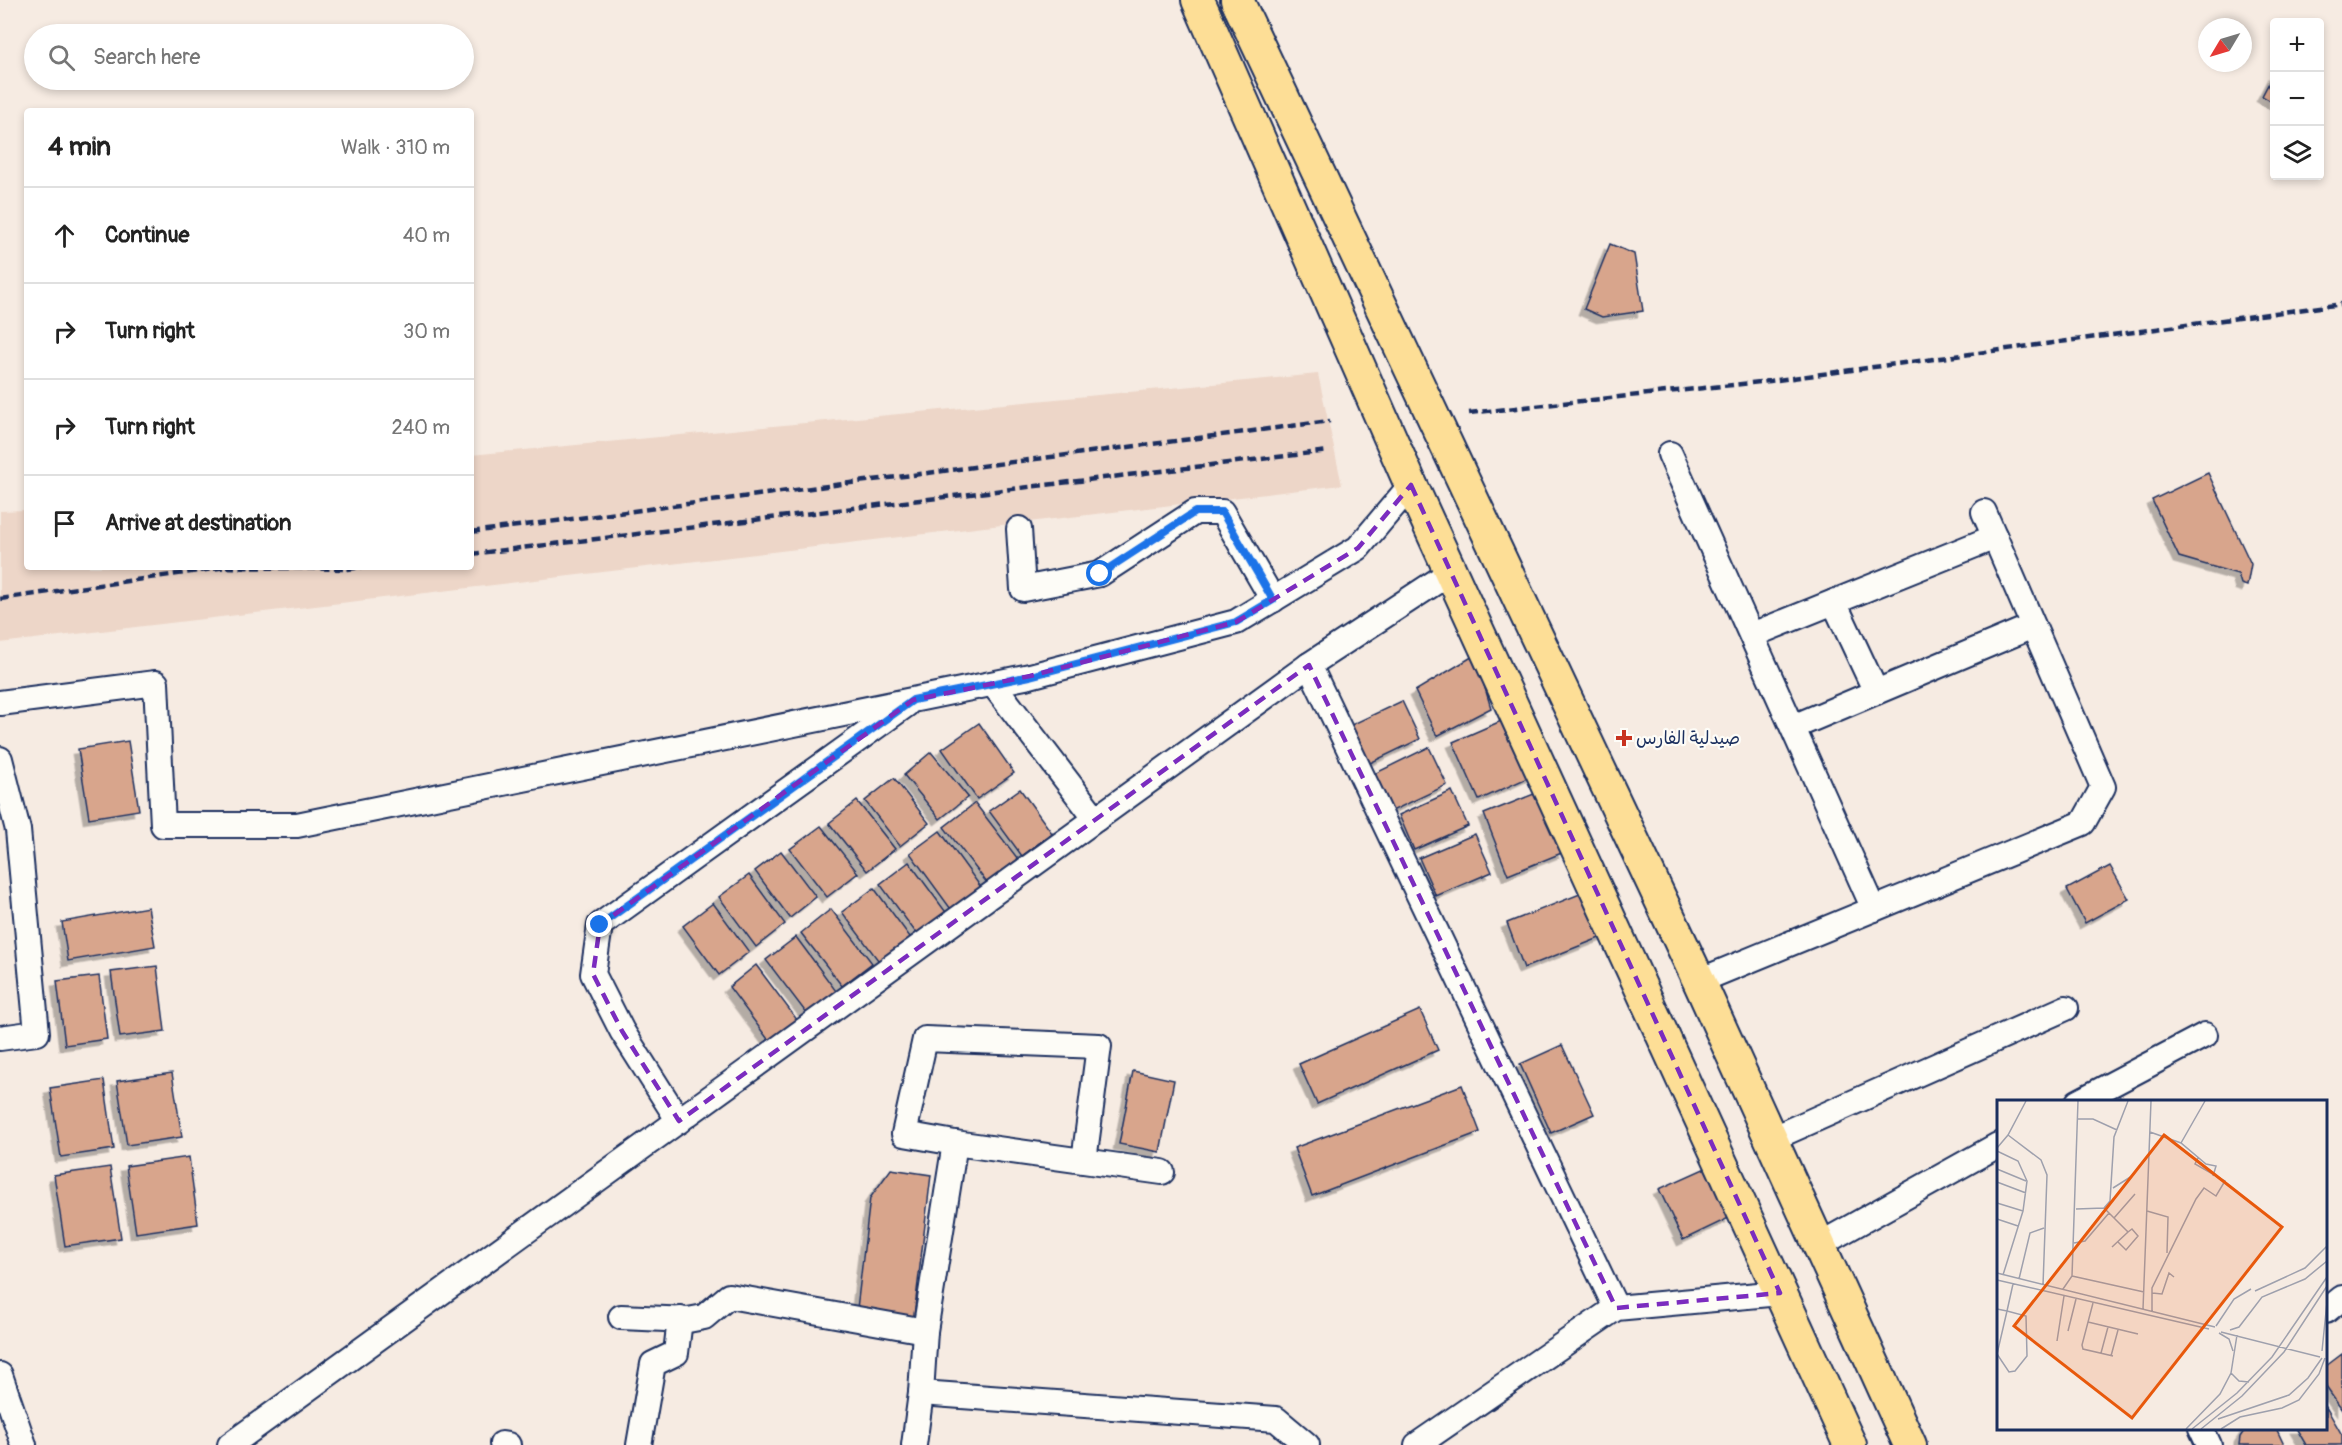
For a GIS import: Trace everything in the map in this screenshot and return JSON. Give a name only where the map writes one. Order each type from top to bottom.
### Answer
[{"type":"main road","points":[[1198,0],[1411,485],[1850,1445]]},
{"type":"main road","points":[[1237,0],[1699,981],[1911,1445]]},
{"type":"street","points":[[1670,454],[1874,909]]},
{"type":"street","points":[[0,703],[156,683],[164,825],[297,825],[993,684],[1236,622],[1358,548],[1411,485]]},
{"type":"street","points":[[1019,529],[1023,589],[1100,574],[1195,512],[1222,512],[1273,600]]},
{"type":"street","points":[[1699,981],[2082,823],[2103,787],[1984,512]]},
{"type":"street","points":[[1752,635],[1995,537]]},
{"type":"street","points":[[230,1445],[1309,665],[1451,572]]},
{"type":"street","points":[[1834,602],[1876,692]]},
{"type":"street","points":[[1793,727],[2033,626]]},
{"type":"street","points":[[1309,665],[1616,1308]]},
{"type":"street","points":[[993,684],[1096,819]]},
{"type":"street","points":[[678,1121],[622,1031],[593,974],[600,925],[913,700]]},
{"type":"street","points":[[0,759],[37,1033],[0,1038]]},
{"type":"street","points":[[1771,1139],[2066,1008]]},
{"type":"street","points":[[2080,1100],[2205,1035]]},
{"type":"street","points":[[1084,1161],[1099,1046],[925,1039],[904,1134],[955,1143],[1162,1172]]},
{"type":"street","points":[[914,1445],[921,1393],[925,1331],[955,1143]]},
{"type":"street","points":[[1819,1245],[1997,1146]]},
{"type":"street","points":[[1417,1445],[1616,1308],[1780,1293]]},
{"type":"street","points":[[621,1317],[680,1320],[704,1317],[729,1296],[925,1331]]},
{"type":"street","points":[[2327,1309],[2342,1298]]},
{"type":"street","points":[[639,1445],[653,1364],[676,1353],[680,1320]]},
{"type":"street","points":[[0,1375],[24,1445]]},
{"type":"street","points":[[921,1393],[1276,1419],[1307,1445]]},
{"type":"street","points":[[2202,1430],[2208,1445]]},
{"type":"highlighted area","points":[[1411,485],[1780,1293],[1616,1308],[1309,665],[679,1121],[622,1031],[593,974],[600,925],[913,700],[1030,676],[1236,622],[1358,548]]},
{"type":"shaded area","points":[[1318,374],[1342,485],[0,643],[0,511],[24,510],[24,570],[474,570],[474,455]]},
{"type":"building","points":[[2270,81],[2270,101],[2262,96]]},
{"type":"building","points":[[1610,244],[1634,254],[1643,311],[1602,317],[1584,309]]},
{"type":"building","points":[[2208,473],[2251,564],[2247,586],[2241,584],[2238,574],[2179,557],[2152,500]]},
{"type":"building","points":[[1475,655],[1491,708],[1437,736],[1415,691]]},
{"type":"building","points":[[1402,701],[1420,739],[1368,764],[1349,726]]},
{"type":"building","points":[[1508,718],[1534,775],[1479,800],[1453,742]]},
{"type":"building","points":[[979,723],[1014,773],[977,799],[942,749]]},
{"type":"building","points":[[128,741],[139,810],[89,818],[78,749]]},
{"type":"building","points":[[1429,747],[1447,785],[1392,811],[1374,774]]},
{"type":"building","points":[[931,752],[968,797],[940,819],[904,775]]},
{"type":"building","points":[[894,778],[929,823],[900,846],[865,801]]},
{"type":"building","points":[[1020,789],[1052,833],[1022,856],[989,811]]},
{"type":"building","points":[[1452,791],[1468,826],[1414,850],[1399,815]]},
{"type":"building","points":[[1539,792],[1564,852],[1508,875],[1484,814]]},
{"type":"building","points":[[857,801],[895,849],[867,871],[829,823]]},
{"type":"building","points":[[975,803],[1018,859],[987,883],[944,827]]},
{"type":"building","points":[[821,826],[858,873],[827,897],[790,849]]},
{"type":"building","points":[[940,831],[983,890],[953,912],[910,853]]},
{"type":"building","points":[[1475,834],[1492,872],[1436,896],[1419,858]]},
{"type":"building","points":[[781,851],[816,897],[790,918],[755,871]]},
{"type":"building","points":[[909,862],[948,915],[919,937],[880,884]]},
{"type":"building","points":[[2110,866],[2129,899],[2085,923],[2067,889]]},
{"type":"building","points":[[749,875],[785,924],[756,947],[719,897]]},
{"type":"building","points":[[874,888],[913,941],[881,964],[842,912]]},
{"type":"building","points":[[1590,890],[1607,935],[1524,968],[1507,923]]},
{"type":"building","points":[[713,903],[749,952],[719,975],[683,926]]},
{"type":"building","points":[[148,907],[155,946],[68,961],[62,922]]},
{"type":"building","points":[[831,909],[872,963],[842,986],[801,933]]},
{"type":"building","points":[[796,937],[836,991],[807,1014],[766,960]]},
{"type":"building","points":[[756,965],[798,1021],[770,1042],[729,987]]},
{"type":"building","points":[[157,966],[165,1031],[120,1037],[111,972]]},
{"type":"building","points":[[99,976],[107,1039],[65,1045],[57,981]]},
{"type":"building","points":[[1420,1010],[1438,1050],[1317,1104],[1299,1064]]},
{"type":"building","points":[[1562,1045],[1594,1114],[1551,1133],[1520,1064]]},
{"type":"building","points":[[1133,1071],[1174,1080],[1160,1152],[1119,1144]]},
{"type":"building","points":[[172,1073],[182,1137],[127,1145],[117,1081]]},
{"type":"building","points":[[104,1080],[114,1149],[61,1157],[50,1088]]},
{"type":"building","points":[[1462,1085],[1480,1132],[1312,1196],[1294,1148]]},
{"type":"building","points":[[189,1157],[198,1224],[136,1233],[126,1166]]},
{"type":"building","points":[[110,1167],[121,1238],[65,1246],[54,1175]]},
{"type":"building","points":[[1708,1167],[1731,1217],[1683,1240],[1659,1189]]},
{"type":"building","points":[[891,1169],[931,1175],[913,1324],[856,1317],[870,1198]]},
{"type":"building","points":[[2342,1354],[2342,1410],[2327,1388],[2327,1365]]},
{"type":"building","points":[[2327,1409],[2342,1435],[2342,1445],[2306,1445],[2297,1430],[2327,1430]]},
{"type":"building","points":[[2245,1430],[2277,1430],[2284,1445],[2239,1445],[2240,1437]]},
{"type":"railway","points":[[1469,413],[1770,381],[2342,304]]},
{"type":"railway","points":[[474,532],[1330,421]]},
{"type":"railway","points":[[474,554],[1328,451]]},
{"type":"railway","points":[[0,599],[206,570]]},
{"type":"place","name":"صيدلية الفارس","points":[[1624,738]]},
{"type":"route","points":[[600,925],[913,700],[1030,676],[1236,622],[1273,600],[1222,512],[1195,512],[1100,574]]}]
